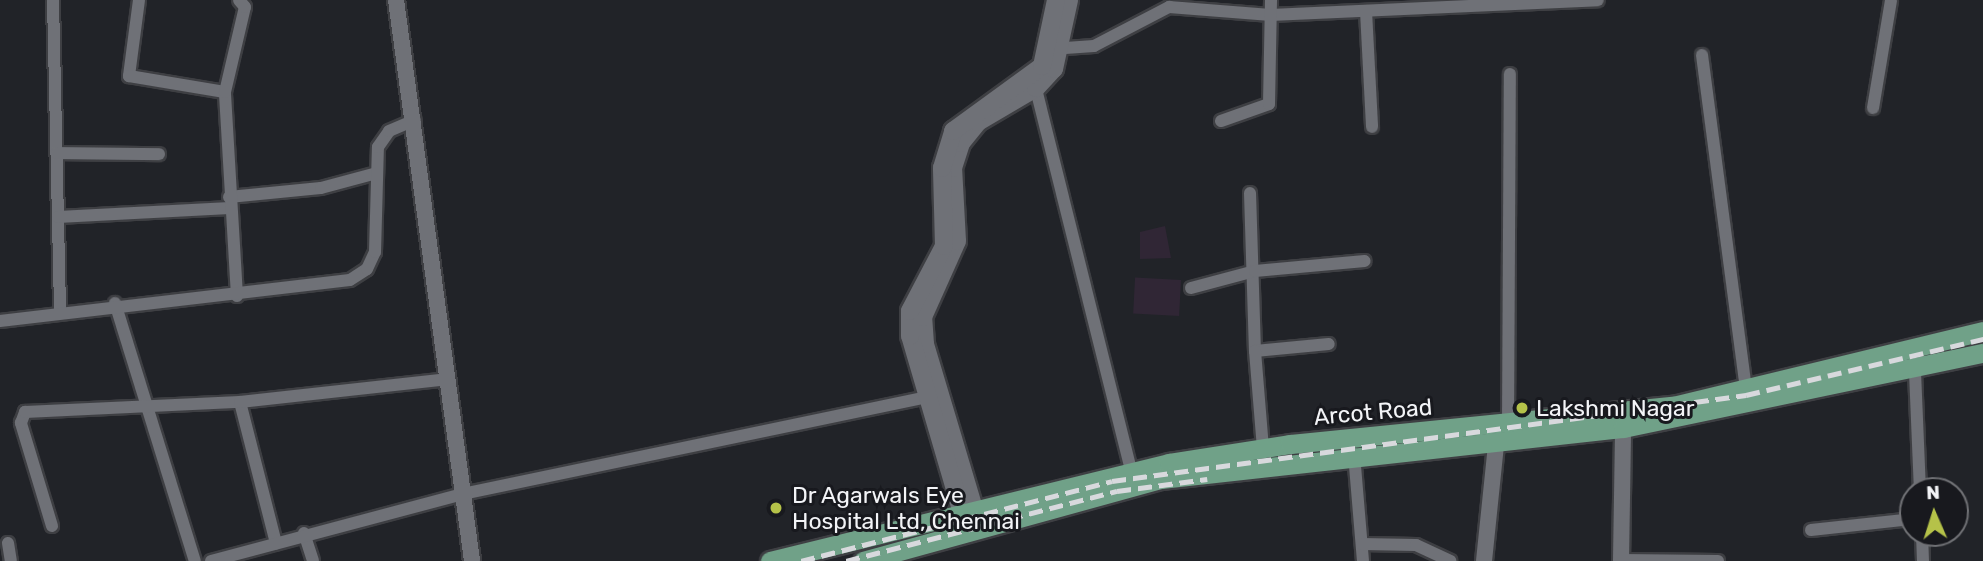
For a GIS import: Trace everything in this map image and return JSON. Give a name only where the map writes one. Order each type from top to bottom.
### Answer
[{"type":"main road","points":[[1056,0],[1056,50]]},
{"type":"main road","points":[[972,523],[908,320],[944,246],[943,155],[959,122],[1034,82],[1056,50],[1069,0]]},
{"type":"main road","name":"Arcot Road","points":[[863,561],[1130,471],[1263,449],[1508,426],[1746,390],[1983,331]]},
{"type":"main road","name":"Arcot Road","points":[[770,561],[972,523],[1148,481],[1354,454],[1496,445],[1623,428],[1915,372],[1983,353]]},
{"type":"street","points":[[53,0],[60,311]]},
{"type":"street","points":[[139,0],[129,76],[225,92]]},
{"type":"street","points":[[237,296],[225,92],[245,7],[239,0]]},
{"type":"street","points":[[396,0],[415,120],[472,561]]},
{"type":"street","points":[[1221,121],[1269,104],[1271,0]]},
{"type":"street","points":[[1056,50],[1094,46],[1169,4],[1271,15],[1598,0]]},
{"type":"street","points":[[1873,108],[1891,0]]},
{"type":"street","points":[[1366,11],[1371,127]]},
{"type":"street","points":[[1702,55],[1746,390]]},
{"type":"street","points":[[1508,426],[1510,74]]},
{"type":"street","points":[[1034,82],[1130,471]]},
{"type":"street","points":[[0,321],[115,303],[237,296],[350,281],[368,269],[374,252],[373,174],[386,135],[415,120]]},
{"type":"street","points":[[57,153],[159,154]]},
{"type":"street","points":[[58,217],[230,202],[321,188],[373,174]]},
{"type":"street","points":[[1250,193],[1255,271],[1255,351],[1263,449]]},
{"type":"street","points":[[1191,288],[1255,271],[1365,261]]},
{"type":"street","points":[[115,303],[195,561]]},
{"type":"street","points":[[1255,351],[1329,344]]},
{"type":"street","points":[[1915,372],[1919,477]]},
{"type":"street","points":[[52,526],[23,414],[240,402],[449,379]]},
{"type":"street","points":[[211,561],[304,533],[463,494],[933,396]]},
{"type":"street","points":[[240,402],[276,543]]},
{"type":"street","points":[[1623,428],[1621,561],[1718,561]]},
{"type":"street","points":[[1484,561],[1496,445]]},
{"type":"street","points":[[1354,454],[1363,561]]},
{"type":"street","points":[[1811,530],[1899,521]]},
{"type":"street","points":[[304,533],[313,561]]},
{"type":"street","points":[[8,543],[11,561]]},
{"type":"street","points":[[1362,544],[1416,545],[1451,561]]},
{"type":"shaded area","points":[[1165,226],[1171,258],[1140,259],[1140,232]]},
{"type":"shaded area","points":[[1135,278],[1181,280],[1179,316],[1133,314]]},
{"type":"railway","points":[[801,561],[1112,481],[1746,395],[1983,339]]},
{"type":"railway","points":[[846,561],[1117,491],[1207,479]]},
{"type":"place","name":"Lakshmi Nagar","points":[[1522,408]]},
{"type":"place","name":"Dr Agarwals Eye Hospital Ltd, Chennai","points":[[776,508]]}]
